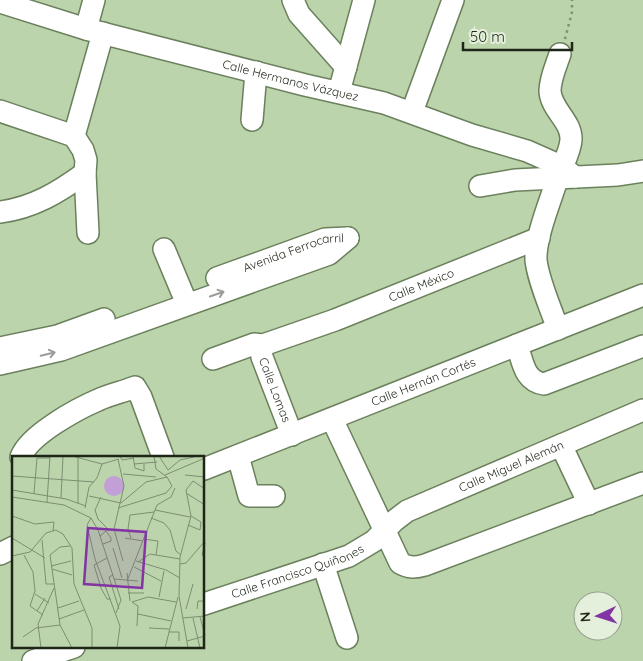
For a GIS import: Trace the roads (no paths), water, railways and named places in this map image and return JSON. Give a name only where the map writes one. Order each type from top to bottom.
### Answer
[{"type":"street","points":[[74,136],[94,31],[94,0]]},
{"type":"street","points":[[293,0],[299,14],[346,67]]},
{"type":"street","points":[[339,92],[364,0]]},
{"type":"street","points":[[412,112],[454,0]]},
{"type":"street","name":"Calle Hermanos Vázquez","points":[[0,2],[94,31],[367,98],[412,112],[462,132],[527,151],[565,173],[618,175],[643,171]]},
{"type":"street","points":[[558,329],[536,260],[539,238],[565,173],[570,146],[569,128],[556,107],[550,92],[551,82],[560,54]]},
{"type":"street","points":[[252,120],[256,72]]},
{"type":"street","points":[[0,112],[74,136],[83,150],[86,160],[88,233]]},
{"type":"street","points":[[0,212],[33,205],[62,189],[85,173]]},
{"type":"street","points":[[480,186],[565,173]]},
{"type":"street","name":"Avenida Ferrocarril","points":[[9,355],[57,336],[184,298],[329,254],[348,238],[325,239],[184,298]]},
{"type":"street","name":"Calle México","points":[[213,359],[254,344],[263,345],[335,320],[539,238]]},
{"type":"street","points":[[164,249],[184,298]]},
{"type":"street","name":"Calle Hernán Cortés","points":[[205,469],[643,296]]},
{"type":"street","name":"Calle Lomas","points":[[263,345],[261,348],[262,357],[292,435]]},
{"type":"street","points":[[517,345],[528,377],[536,383],[544,384],[643,346]]},
{"type":"street","points":[[21,456],[24,450],[38,437],[59,422],[98,400],[135,387],[141,396],[163,456]]},
{"type":"street","name":"Calle Miguel Alemán","points":[[384,529],[420,505],[643,410]]},
{"type":"street","points":[[332,419],[400,563],[407,567],[416,568],[643,484]]},
{"type":"street","points":[[562,445],[589,504]]},
{"type":"street","points":[[238,456],[249,496],[274,496]]},
{"type":"street","name":"Calle Francisco Quiñones","points":[[205,604],[349,556],[374,541],[384,529]]},
{"type":"street","points":[[0,554],[12,548]]},
{"type":"street","points":[[322,564],[347,638]]},
{"type":"street","points":[[33,661],[71,648]]}]
